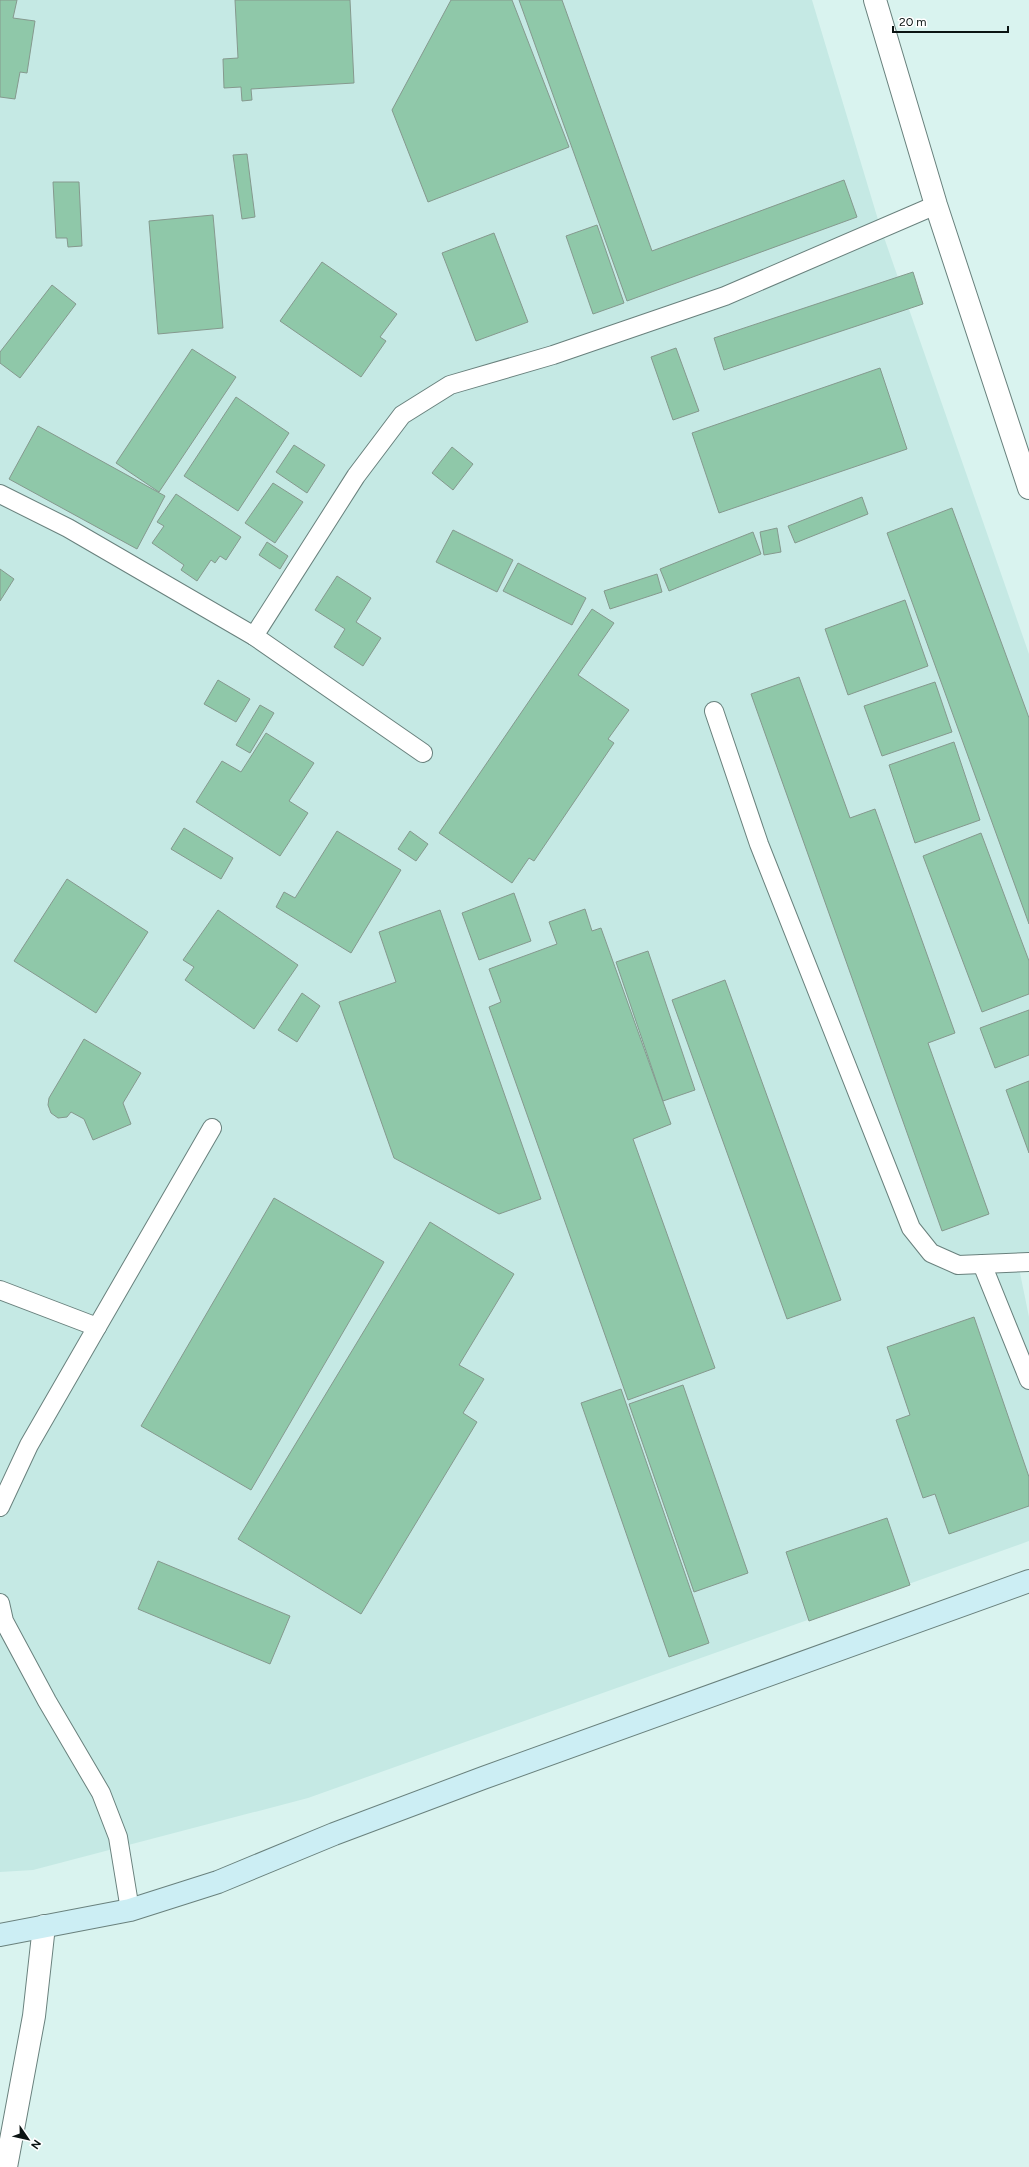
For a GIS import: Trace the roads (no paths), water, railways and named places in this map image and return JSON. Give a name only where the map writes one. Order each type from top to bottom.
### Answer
[{"type":"main road","points":[[0,1935],[130,1910],[218,1882],[334,1834],[1029,1581]]},
{"type":"street","points":[[875,0],[936,205],[1029,488]]},
{"type":"street","points":[[6,2167],[34,2016],[44,1926]]},
{"type":"lane","points":[[254,636],[356,476],[402,415],[408,411],[450,385],[553,355],[725,296],[936,205]]},
{"type":"lane","points":[[0,494],[68,528],[254,636],[423,753]]},
{"type":"lane","points":[[714,712],[759,844],[911,1228],[930,1253],[958,1265],[1029,1262]]},
{"type":"lane","points":[[0,1507],[29,1446],[212,1128]]},
{"type":"lane","points":[[982,1264],[1029,1380]]},
{"type":"lane","points":[[0,1290],[97,1327]]},
{"type":"lane","points":[[0,1603],[4,1621],[47,1701],[101,1793],[118,1837],[130,1910]]}]
